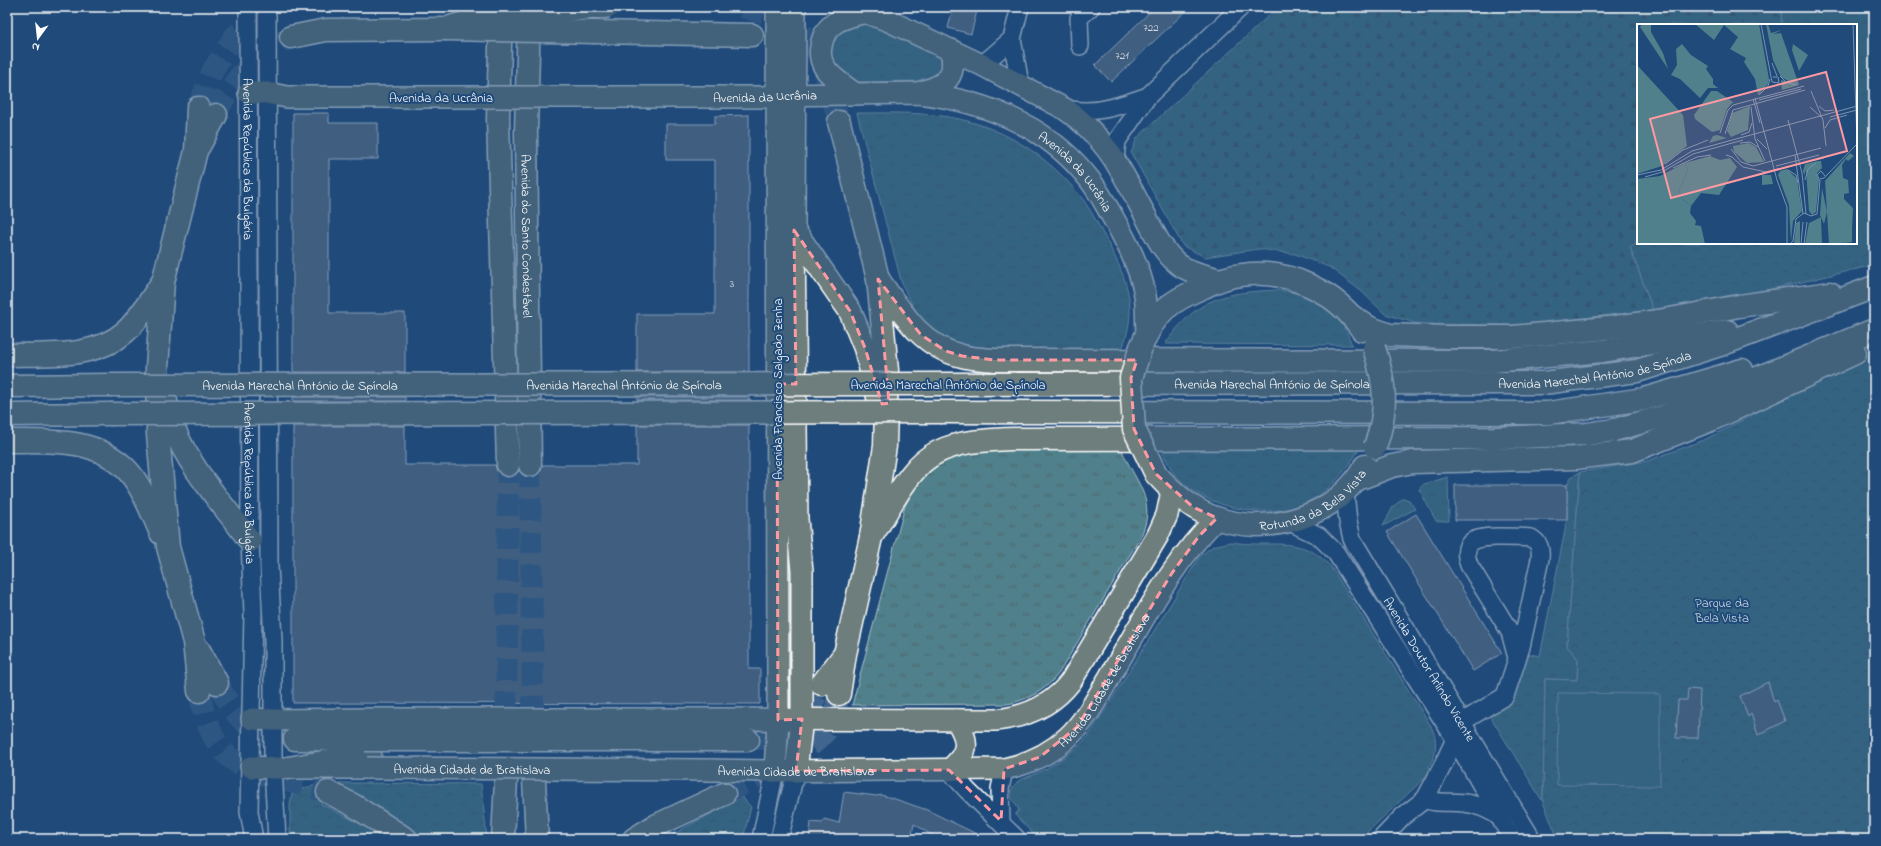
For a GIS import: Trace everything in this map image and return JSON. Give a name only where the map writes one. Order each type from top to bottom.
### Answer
[{"type":"highway","name":"Avenida do Santo Condestável","points":[[501,7],[498,118],[508,465]]},
{"type":"highway","name":"Avenida do Santo Condestável","points":[[529,7],[526,132],[530,465]]},
{"type":"highway","points":[[291,37],[326,30],[396,29],[752,35]]},
{"type":"highway","points":[[207,111],[163,282],[156,368],[160,457],[168,547],[208,687]]},
{"type":"highway","points":[[831,689],[845,654],[871,537],[885,446],[887,370],[878,279],[839,122]]},
{"type":"highway","points":[[794,230],[840,295],[859,331],[877,389],[885,446]]},
{"type":"highway","name":"Rotunda da Bela Vista","points":[[1242,274],[1275,275],[1310,285],[1342,305],[1354,317],[1374,348],[1380,365],[1384,390],[1384,414],[1375,447],[1352,486],[1321,509],[1288,521],[1275,524],[1246,525],[1217,518],[1193,507],[1172,492],[1156,474],[1134,429],[1132,378],[1144,339],[1162,311],[1179,298],[1221,280],[1242,274]]},
{"type":"highway","points":[[878,279],[910,325],[933,344],[962,356],[995,360],[1493,361],[1603,351],[1775,324]]},
{"type":"highway","points":[[7,355],[85,351],[108,344],[126,331],[163,282]]},
{"type":"highway","points":[[1354,317],[1370,328],[1390,334],[1445,337],[1512,337],[1608,328],[1666,320],[1739,306],[1872,287]]},
{"type":"highway","name":"Avenida Marechal António de Spínola","points":[[7,386],[1544,384],[1637,371],[1723,344],[1872,287]]},
{"type":"highway","points":[[7,415],[942,412],[1548,413],[1644,399],[1732,374],[1832,334],[1874,321]]},
{"type":"highway","points":[[871,537],[916,469],[930,456],[949,447],[968,442],[1014,439],[1496,438],[1587,434],[1614,430],[1665,416],[1874,330]]},
{"type":"highway","points":[[1352,486],[1392,466],[1413,462],[1575,458],[1632,451],[1713,419],[1874,344]]},
{"type":"highway","points":[[156,368],[174,429],[186,452],[203,478],[250,541]]},
{"type":"highway","points":[[7,440],[69,442],[84,445],[116,461],[128,472],[138,485],[168,547]]},
{"type":"highway","points":[[295,739],[367,745],[638,754],[722,729],[748,740]]},
{"type":"highway","points":[[281,768],[367,745]]},
{"type":"highway","points":[[503,839],[506,780]]},
{"type":"highway","points":[[534,780],[538,839]]},
{"type":"highway","points":[[328,792],[353,805],[406,839]]},
{"type":"highway","points":[[634,839],[653,827],[724,794]]},
{"type":"main road","points":[[444,29],[478,18],[609,7]]},
{"type":"main road","name":"Avenida Francisco Salgado Zenha","points":[[777,7],[786,95],[794,230],[797,519],[802,571],[802,719],[796,771]]},
{"type":"main road","name":"Avenida Francisco Salgado Zenha","points":[[775,771],[778,720],[786,95],[795,7]]},
{"type":"main road","points":[[855,94],[828,71],[822,60],[820,48],[824,34],[833,23],[858,9],[951,50],[1020,84],[1065,109],[1087,125],[1101,140],[1115,159],[1166,252],[1179,265],[1221,280]]},
{"type":"main road","points":[[918,93],[936,87],[948,80],[953,64],[951,50]]},
{"type":"main road","name":"Avenida da Ucrânia","points":[[258,93],[287,97],[764,97],[786,95],[918,93],[960,100],[1009,117],[1045,137],[1074,161],[1096,188],[1135,260],[1144,295],[1144,339]]},
{"type":"main road","name":"Avenida Cidade de Bratislava","points":[[367,745],[722,729],[778,720],[1010,719],[1024,715],[1047,704],[1064,690],[1158,536],[1167,515],[1172,492]]},
{"type":"main road","name":"Avenida Cidade de Bratislava","points":[[252,719],[273,720],[367,745],[710,770],[796,771],[1004,769],[1017,766],[1040,756],[1060,744],[1077,727],[1098,697],[1172,573],[1199,536],[1217,518]]},
{"type":"main road","points":[[949,770],[960,761],[966,747],[964,733],[956,720]]},
{"type":"main road","points":[[250,767],[281,768]]},
{"type":"street","name":"Avenida República da Bulgária","points":[[248,7],[258,93],[269,566],[274,640],[273,720],[281,768],[277,839]]},
{"type":"street","name":"Avenida República da Bulgária","points":[[254,839],[249,812],[253,613],[250,541],[258,93],[267,7]]},
{"type":"street","points":[[1020,7],[1012,40],[1020,84]]},
{"type":"street","points":[[1080,46],[1079,18],[1091,7]]},
{"type":"street","points":[[1115,159],[1117,141],[1148,96],[1241,7]]},
{"type":"street","points":[[982,65],[1012,40]]},
{"type":"street","points":[[1065,109],[1078,111],[1098,111],[1148,96]]},
{"type":"street","name":"Avenida Doutor Arlindo Vicente","points":[[1352,486],[1348,521],[1352,539],[1368,568],[1532,839]]},
{"type":"street","name":"Avenida Doutor Arlindo Vicente","points":[[1288,521],[1319,536],[1336,553],[1455,739],[1512,839]]},
{"type":"street","points":[[1462,722],[1505,696],[1517,658],[1540,559],[1540,551],[1536,541],[1522,537],[1481,537],[1470,543],[1466,548],[1468,566],[1510,632],[1517,658]]},
{"type":"street","points":[[1496,610],[1506,616],[1518,614],[1526,608],[1532,597]]},
{"type":"street","points":[[1381,839],[1402,817],[1425,799],[1455,739]]},
{"type":"street","points":[[1001,821],[1000,789],[1004,769]]},
{"type":"street","points":[[949,770],[967,790],[1001,821],[1018,839]]},
{"type":"street","points":[[760,839],[775,771]]},
{"type":"street","points":[[779,839],[796,771]]},
{"type":"street","points":[[1425,799],[1430,802],[1448,801],[1466,803],[1483,808],[1499,816]]},
{"type":"highlighted area","points":[[794,230],[850,311],[865,348],[882,404],[889,403],[878,279],[921,335],[946,351],[962,356],[995,360],[1137,360],[1131,378],[1134,429],[1156,474],[1193,507],[1217,518],[1199,536],[1172,573],[1077,727],[1040,757],[1004,769],[1001,821],[949,770],[796,771],[802,719],[778,720],[777,384],[796,384]]},
{"type":"green space","points":[[1278,7],[1781,7],[1782,24],[1637,24],[1637,242],[1630,247],[1653,310],[1522,325],[1418,324],[1385,314],[1361,291],[1329,267],[1295,254],[1259,249],[1205,257],[1183,246],[1131,153],[1137,138]]},
{"type":"green space","points":[[1781,7],[1874,7],[1874,265],[1776,288],[1653,310],[1630,247],[1637,242],[1637,244],[1857,244],[1857,24],[1782,24]]},
{"type":"green space","points":[[853,20],[872,24],[939,55],[943,59],[946,67],[932,81],[859,82],[843,79],[826,53],[830,36]]},
{"type":"green space","points":[[857,113],[921,114],[963,120],[1003,134],[1039,156],[1055,169],[1070,184],[1088,206],[1116,258],[1126,283],[1130,308],[1127,334],[1122,349],[1006,349],[977,347],[950,339],[937,333],[931,328],[915,310],[901,281]]},
{"type":"green space","points":[[1279,290],[1304,296],[1315,300],[1324,306],[1341,322],[1352,345],[1165,344],[1177,328],[1189,316],[1214,300],[1243,293]]},
{"type":"green space","name":"Parque da Bela Vista","points":[[1874,354],[1874,839],[1558,839],[1543,802],[1545,679],[1577,680],[1578,659],[1567,646],[1580,472],[1647,461],[1704,440],[1817,381]]},
{"type":"green space","points":[[1015,448],[1121,448],[1138,481],[1146,502],[1147,513],[1145,525],[1140,538],[1059,673],[1048,685],[1030,697],[1008,704],[852,705],[905,506],[917,486],[929,472],[944,462],[959,455],[976,451]]},
{"type":"green space","points":[[1161,449],[1359,449],[1336,481],[1312,500],[1288,509],[1254,511],[1220,504],[1204,497],[1190,488],[1175,475]]},
{"type":"green space","points":[[1580,472],[1567,646],[1578,659],[1577,680],[1545,679],[1543,802],[1490,716],[1510,701],[1524,653],[1540,656],[1567,520],[1567,485],[1571,477]]},
{"type":"green space","points":[[1448,477],[1449,521],[1436,521],[1419,489],[1424,484]]},
{"type":"green space","points":[[1403,498],[1409,500],[1415,509],[1383,526],[1393,507]]},
{"type":"green space","points":[[1230,542],[1298,546],[1314,553],[1331,567],[1431,726],[1436,742],[1434,757],[1429,767],[1433,770],[1360,839],[1038,839],[1015,815],[1019,810],[1011,797],[1011,790],[1018,781],[1046,769],[1057,762],[1079,746],[1088,736],[1200,556],[1213,546]]},
{"type":"green space","points":[[1558,693],[1660,694],[1660,786],[1557,785]]},
{"type":"green space","points":[[355,783],[481,784],[487,839],[426,839],[378,806],[331,786],[321,804],[391,839],[290,839],[290,804],[292,794],[299,790],[314,786]]},
{"type":"green space","points":[[742,797],[751,807],[743,839],[664,839]]},
{"type":"building","points":[[953,7],[978,7],[971,34],[948,28]]},
{"type":"building","points":[[1155,7],[1190,7],[1111,82],[1095,65]]},
{"type":"building","points":[[293,113],[329,113],[329,123],[378,123],[378,159],[329,159],[329,313],[405,313],[405,372],[293,372]]},
{"type":"building","points":[[749,115],[749,372],[637,372],[637,314],[715,314],[715,160],[666,160],[666,124],[715,124],[715,116]]},
{"type":"building","points":[[293,397],[405,397],[405,401],[293,401]]},
{"type":"building","points":[[637,397],[749,397],[749,400],[637,400]]},
{"type":"building","points":[[637,425],[749,425],[749,669],[760,669],[760,704],[293,703],[293,426],[405,426],[405,465],[495,465],[497,471],[502,476],[514,476],[519,471],[524,476],[530,477],[537,476],[541,471],[542,465],[637,465]]},
{"type":"building","points":[[1455,485],[1567,485],[1567,520],[1455,520]]},
{"type":"building","points":[[1416,514],[1502,653],[1473,671],[1387,532]]},
{"type":"building","points":[[1768,682],[1774,702],[1777,700],[1785,721],[1758,735],[1751,714],[1748,717],[1740,696]]},
{"type":"building","points":[[1688,689],[1700,690],[1698,738],[1676,738],[1678,700],[1687,700]]},
{"type":"building","points":[[844,792],[877,796],[881,795],[895,799],[927,810],[987,839],[938,839],[914,824],[911,839],[809,839],[811,822],[822,823],[824,819],[839,823]]},
{"type":"tunnel","points":[[198,108],[213,70],[235,36],[264,7]]},
{"type":"tunnel","points":[[743,7],[781,19],[792,25],[803,34],[818,56],[828,82],[839,122]]},
{"type":"tunnel","points":[[216,115],[222,102],[246,69],[267,51],[291,37]]},
{"type":"tunnel","points":[[506,780],[508,465]]},
{"type":"tunnel","points":[[530,465],[534,780]]},
{"type":"tunnel","points":[[217,683],[239,717],[255,730],[279,737],[295,739]]},
{"type":"tunnel","points":[[748,740],[776,737],[791,730],[807,712],[822,684]]},
{"type":"tunnel","points":[[199,691],[206,720],[216,741],[228,756],[243,767],[260,774],[328,792]]},
{"type":"tunnel","points":[[724,794],[792,758],[817,740],[826,731],[831,722],[839,694]]}]
